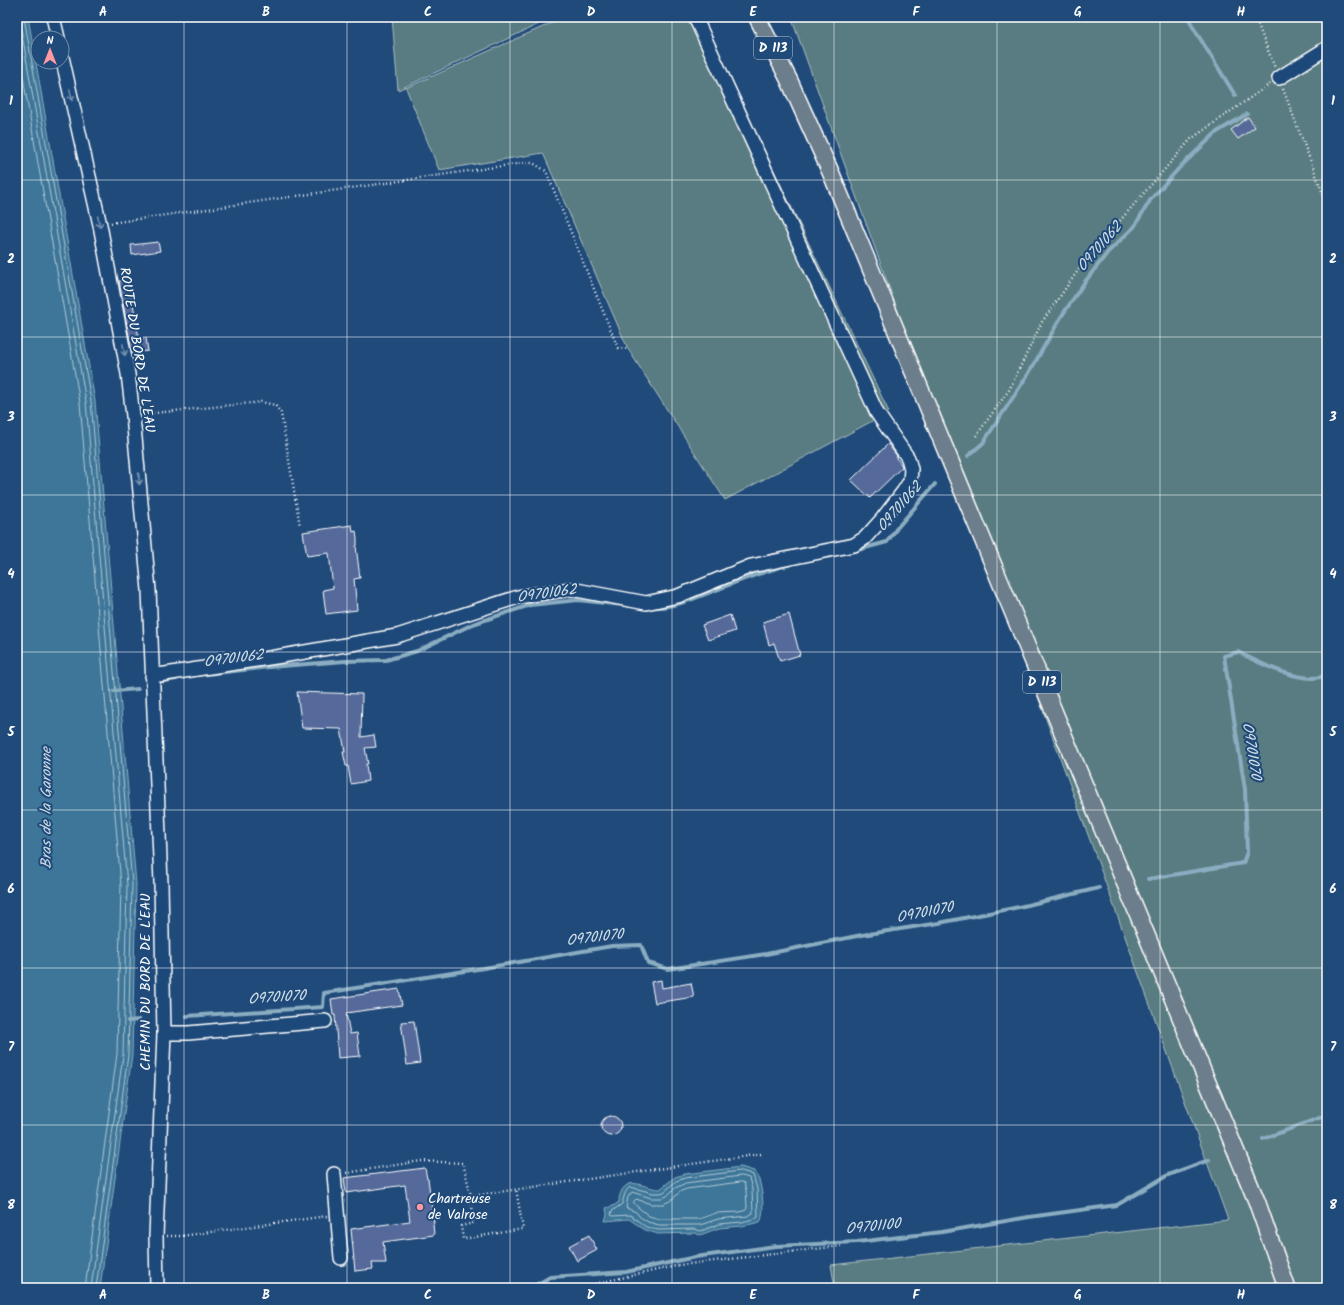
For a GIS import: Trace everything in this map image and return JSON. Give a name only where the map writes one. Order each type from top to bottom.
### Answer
[{"type":"main road","name":"D 113","points":[[757,17],[789,80],[834,180],[1254,1194],[1287,1288]]},
{"type":"main road","name":"D 113","points":[[768,17],[789,80]]},
{"type":"street","points":[[53,17],[56,30]]},
{"type":"street","points":[[152,676],[282,656],[397,636],[518,597],[571,589],[646,602],[678,596],[751,566],[854,545],[865,538],[903,492],[910,481],[911,469],[908,458],[877,413],[695,17]]},
{"type":"street","points":[[1279,78],[1327,48]]},
{"type":"street","name":"ROUTE DU BORD DE L'EAU","points":[[65,70],[100,225],[122,338],[133,416],[149,590],[152,676]]},
{"type":"street","name":"CHEMIN DU BORD DE L'EAU","points":[[152,676],[161,883],[164,1033],[156,1236],[157,1288]]},
{"type":"street","points":[[164,1033],[188,1033],[325,1021]]},
{"type":"street","points":[[334,1174],[341,1258]]},
{"type":"path","points":[[1255,17],[1327,204]]},
{"type":"path","points":[[976,436],[1009,390],[1042,322],[1084,262],[1190,139],[1279,78]]},
{"type":"path","points":[[100,225],[507,165],[532,163],[546,171],[618,348],[628,349]]},
{"type":"path","points":[[133,416],[262,402],[275,405],[281,414],[300,526]]},
{"type":"path","points":[[471,1196],[761,1154]]},
{"type":"path","points":[[334,1174],[421,1161],[463,1163],[471,1196],[474,1223],[461,1226],[463,1239],[523,1229],[516,1190]]},
{"type":"path","points":[[156,1236],[181,1236],[337,1214]]},
{"type":"path","points":[[576,1288],[680,1265],[841,1246]]},
{"type":"green space","points":[[392,17],[554,17],[398,90]]},
{"type":"green space","points":[[565,17],[701,17],[889,412],[725,500],[628,349],[543,153],[439,170],[406,88]]},
{"type":"green space","points":[[791,17],[1327,17],[1327,1288],[835,1288],[831,1265],[1228,1220]]},
{"type":"water","name":"Bras de la Garonne","points":[[17,17],[28,17],[30,30],[30,70],[37,70],[95,401],[136,884],[132,1055],[100,1288],[17,1288]]},
{"type":"water","points":[[741,1167],[754,1171],[757,1175],[761,1188],[763,1204],[762,1218],[760,1222],[743,1226],[719,1228],[700,1235],[694,1233],[658,1234],[645,1230],[629,1219],[605,1221],[607,1214],[606,1208],[619,1202],[622,1190],[630,1184],[639,1184],[660,1189],[675,1177],[685,1174]]},
{"type":"building","points":[[1248,117],[1255,127],[1238,139],[1231,130]]},
{"type":"building","points":[[158,242],[160,251],[132,255],[131,245]]},
{"type":"building","points":[[129,280],[139,339],[146,338],[148,351],[132,353],[119,281]]},
{"type":"building","points":[[888,444],[897,456],[896,458],[902,467],[870,498],[851,480]]},
{"type":"building","points":[[352,525],[353,532],[356,531],[356,546],[360,578],[354,579],[357,610],[326,614],[323,590],[333,588],[329,553],[307,556],[303,532]]},
{"type":"building","points":[[789,614],[800,655],[780,661],[774,643],[769,645],[763,622]]},
{"type":"building","points":[[730,615],[735,631],[708,640],[702,625]]},
{"type":"building","points":[[297,692],[362,694],[361,737],[374,735],[376,747],[365,748],[368,764],[366,764],[368,781],[351,784],[348,766],[346,766],[343,752],[345,752],[341,729],[302,728]]},
{"type":"building","points":[[661,980],[662,988],[691,983],[694,997],[655,1003],[651,982]]},
{"type":"building","points":[[399,989],[402,1005],[346,1013],[350,1034],[357,1033],[360,1056],[338,1058],[335,1015],[333,1015],[331,999]]},
{"type":"building","points":[[414,1021],[420,1063],[407,1065],[401,1022]]},
{"type":"building","points":[[607,1116],[615,1116],[621,1122],[621,1130],[615,1136],[607,1136],[601,1130],[601,1122]]},
{"type":"building","name":"Chartreuse de Valrose","points":[[425,1168],[434,1223],[434,1235],[383,1242],[386,1263],[372,1263],[373,1269],[355,1271],[351,1229],[410,1221],[405,1185],[346,1193],[344,1178]]},
{"type":"building","points":[[589,1235],[597,1250],[577,1261],[569,1246]]},
{"type":"waterway","name":"O9701062","points":[[1188,17],[1235,95]]},
{"type":"waterway","name":"O9701062","points":[[968,456],[983,443],[1029,373],[1061,317],[1084,283],[1108,252],[1134,227],[1151,199],[1181,166],[1217,132],[1247,114]]},
{"type":"waterway","name":"O9701062","points":[[854,551],[887,542],[897,528],[935,484]]},
{"type":"waterway","name":"O9701062","points":[[651,607],[678,604],[756,575],[791,564]]},
{"type":"waterway","name":"O9701062","points":[[207,674],[345,661],[386,660],[417,651],[473,624],[530,605],[578,600],[632,606]]},
{"type":"waterway","name":"O9701070","points":[[1148,879],[1243,863],[1247,852],[1245,789],[1224,656],[1238,652],[1282,672],[1306,678],[1317,678],[1327,675]]},
{"type":"waterway","name":"O9701062","points":[[159,682],[176,679]]},
{"type":"waterway","name":"O9701062","points":[[114,691],[138,689]]},
{"type":"waterway","name":"O9701070","points":[[187,1016],[323,1007],[324,993],[612,946],[641,945],[648,963],[668,969],[766,954],[862,935],[939,923],[1019,907],[1099,888]]},
{"type":"waterway","name":"O9701070","points":[[128,1021],[139,1020]]},
{"type":"waterway","name":"O9701100","points":[[1263,1139],[1327,1115]]},
{"type":"waterway","name":"O9701100","points":[[531,1288],[550,1277],[626,1272],[695,1257],[776,1246],[857,1242],[942,1232],[1029,1217],[1117,1205],[1168,1175],[1209,1160]]},
{"type":"place","name":"Chartreuse de Valrose","points":[[420,1207]]}]
